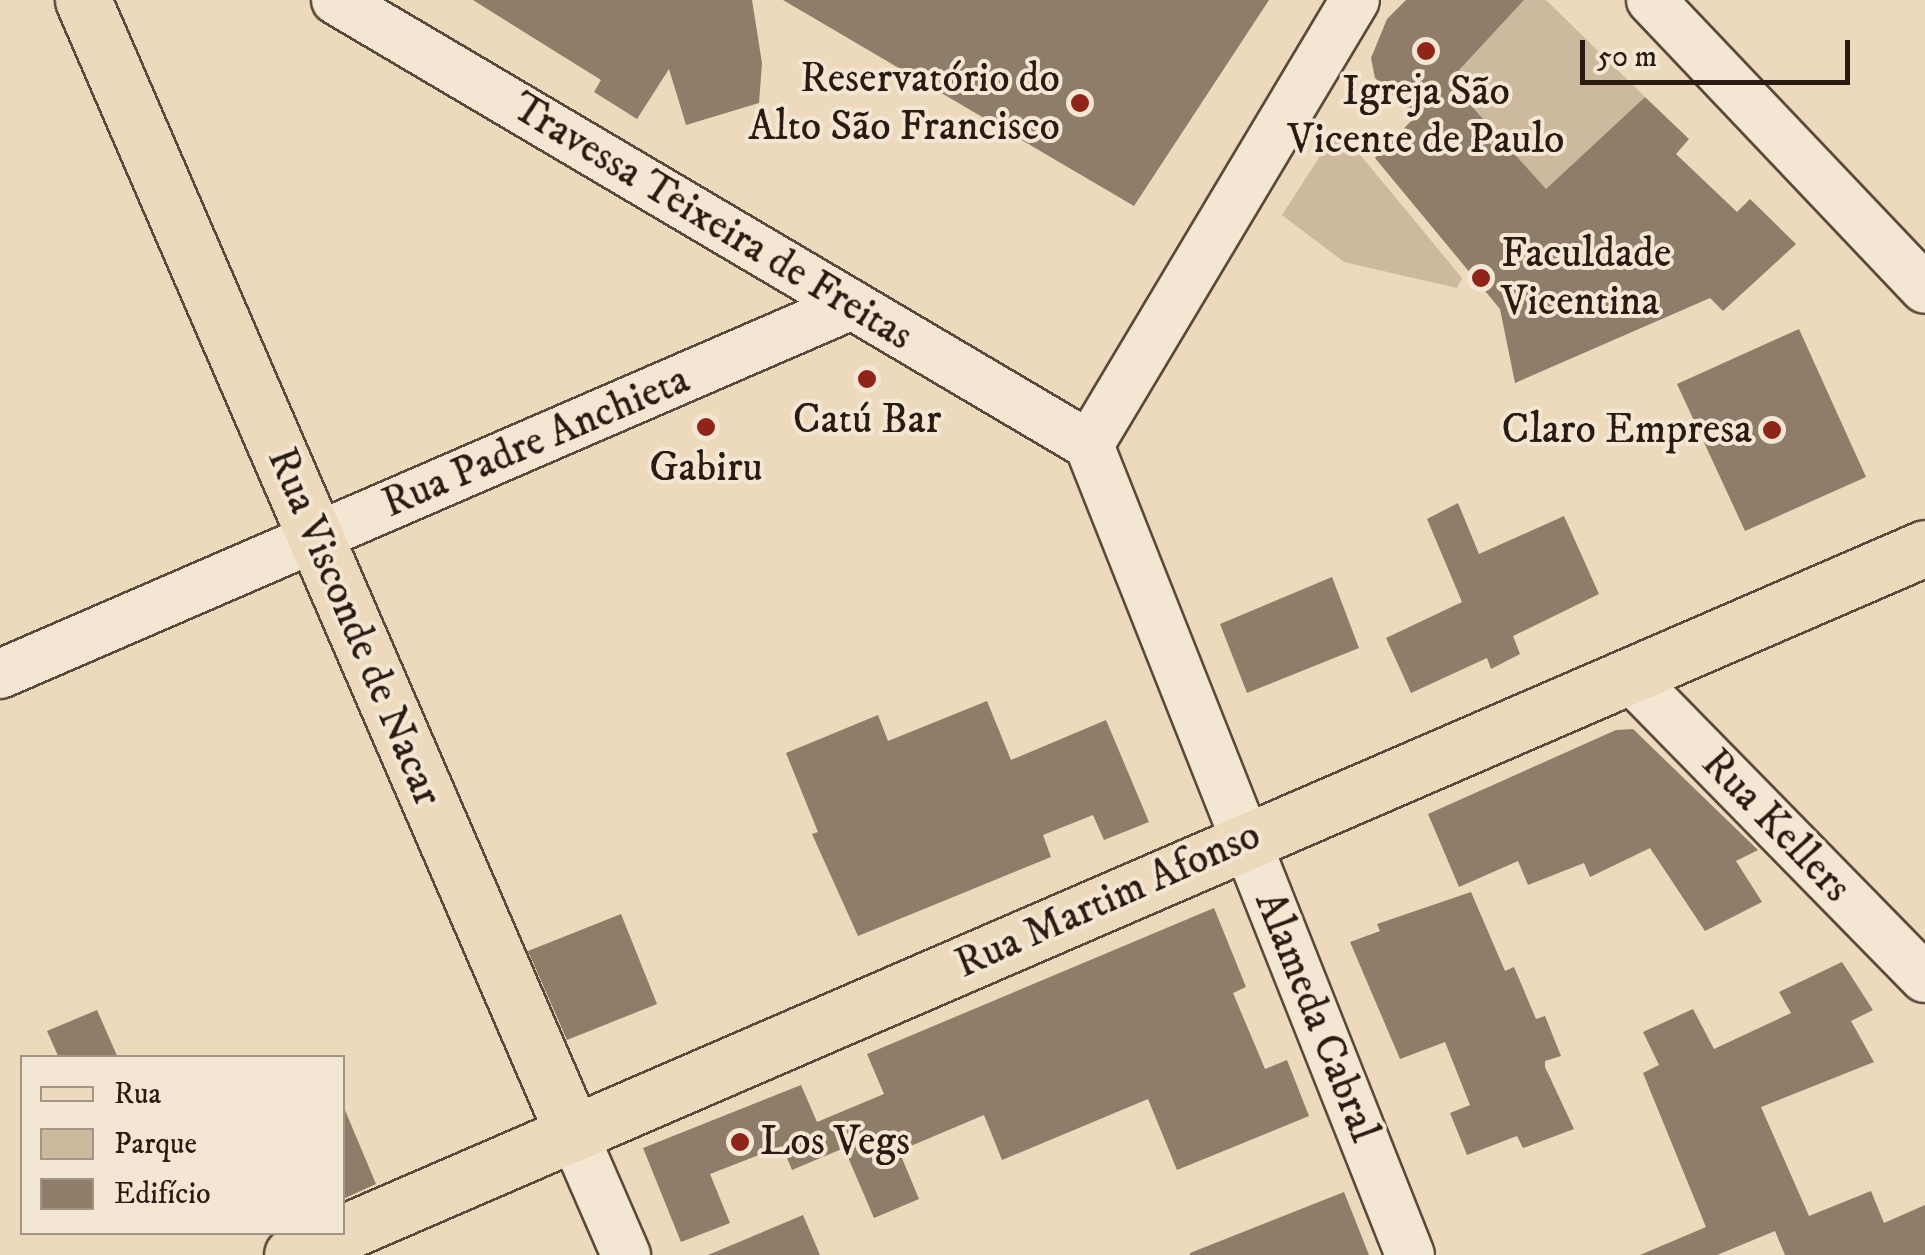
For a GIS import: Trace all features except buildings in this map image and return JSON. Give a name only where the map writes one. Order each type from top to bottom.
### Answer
[{"type":"main road","name":"Rua Visconde de Nacar","points":[[82,0],[574,1133]]},
{"type":"main road","name":"Rua Martim Afonso","points":[[345,1232],[1925,548]]},
{"type":"main road","name":"Rua Martim Afonso","points":[[292,1255],[338,1235]]},
{"type":"street","name":"Travessa Teixeira de Freitas","points":[[336,0],[1089,445]]},
{"type":"street","points":[[1089,445],[1355,0]]},
{"type":"street","points":[[1650,0],[1925,289]]},
{"type":"street","name":"Rua Padre Anchieta","points":[[0,674],[852,305]]},
{"type":"street","name":"Alameda Cabral","points":[[1089,445],[1410,1255]]},
{"type":"street","name":"Rua Kellers","points":[[1628,674],[1925,978]]},
{"type":"street","name":"Rua Visconde de Nacar","points":[[574,1133],[626,1255]]},
{"type":"green space","points":[[1524,0],[1546,0],[1645,97],[1546,189],[1449,81]]},
{"type":"green space","points":[[1338,128],[1462,278],[1457,288],[1344,262],[1282,215]]},
{"type":"place","name":"Igreja São Vicente de Paulo","points":[[1426,51]]},
{"type":"place","name":"Reservatório do Alto São Francisco","points":[[1080,103]]},
{"type":"place","name":"Faculdade Vicentina","points":[[1481,278]]},
{"type":"place","name":"Catú Bar","points":[[867,379]]},
{"type":"place","name":"Gabiru","points":[[706,427]]},
{"type":"place","name":"Claro Empresa","points":[[1772,430]]},
{"type":"place","name":"Los Vegs","points":[[740,1142]]}]
